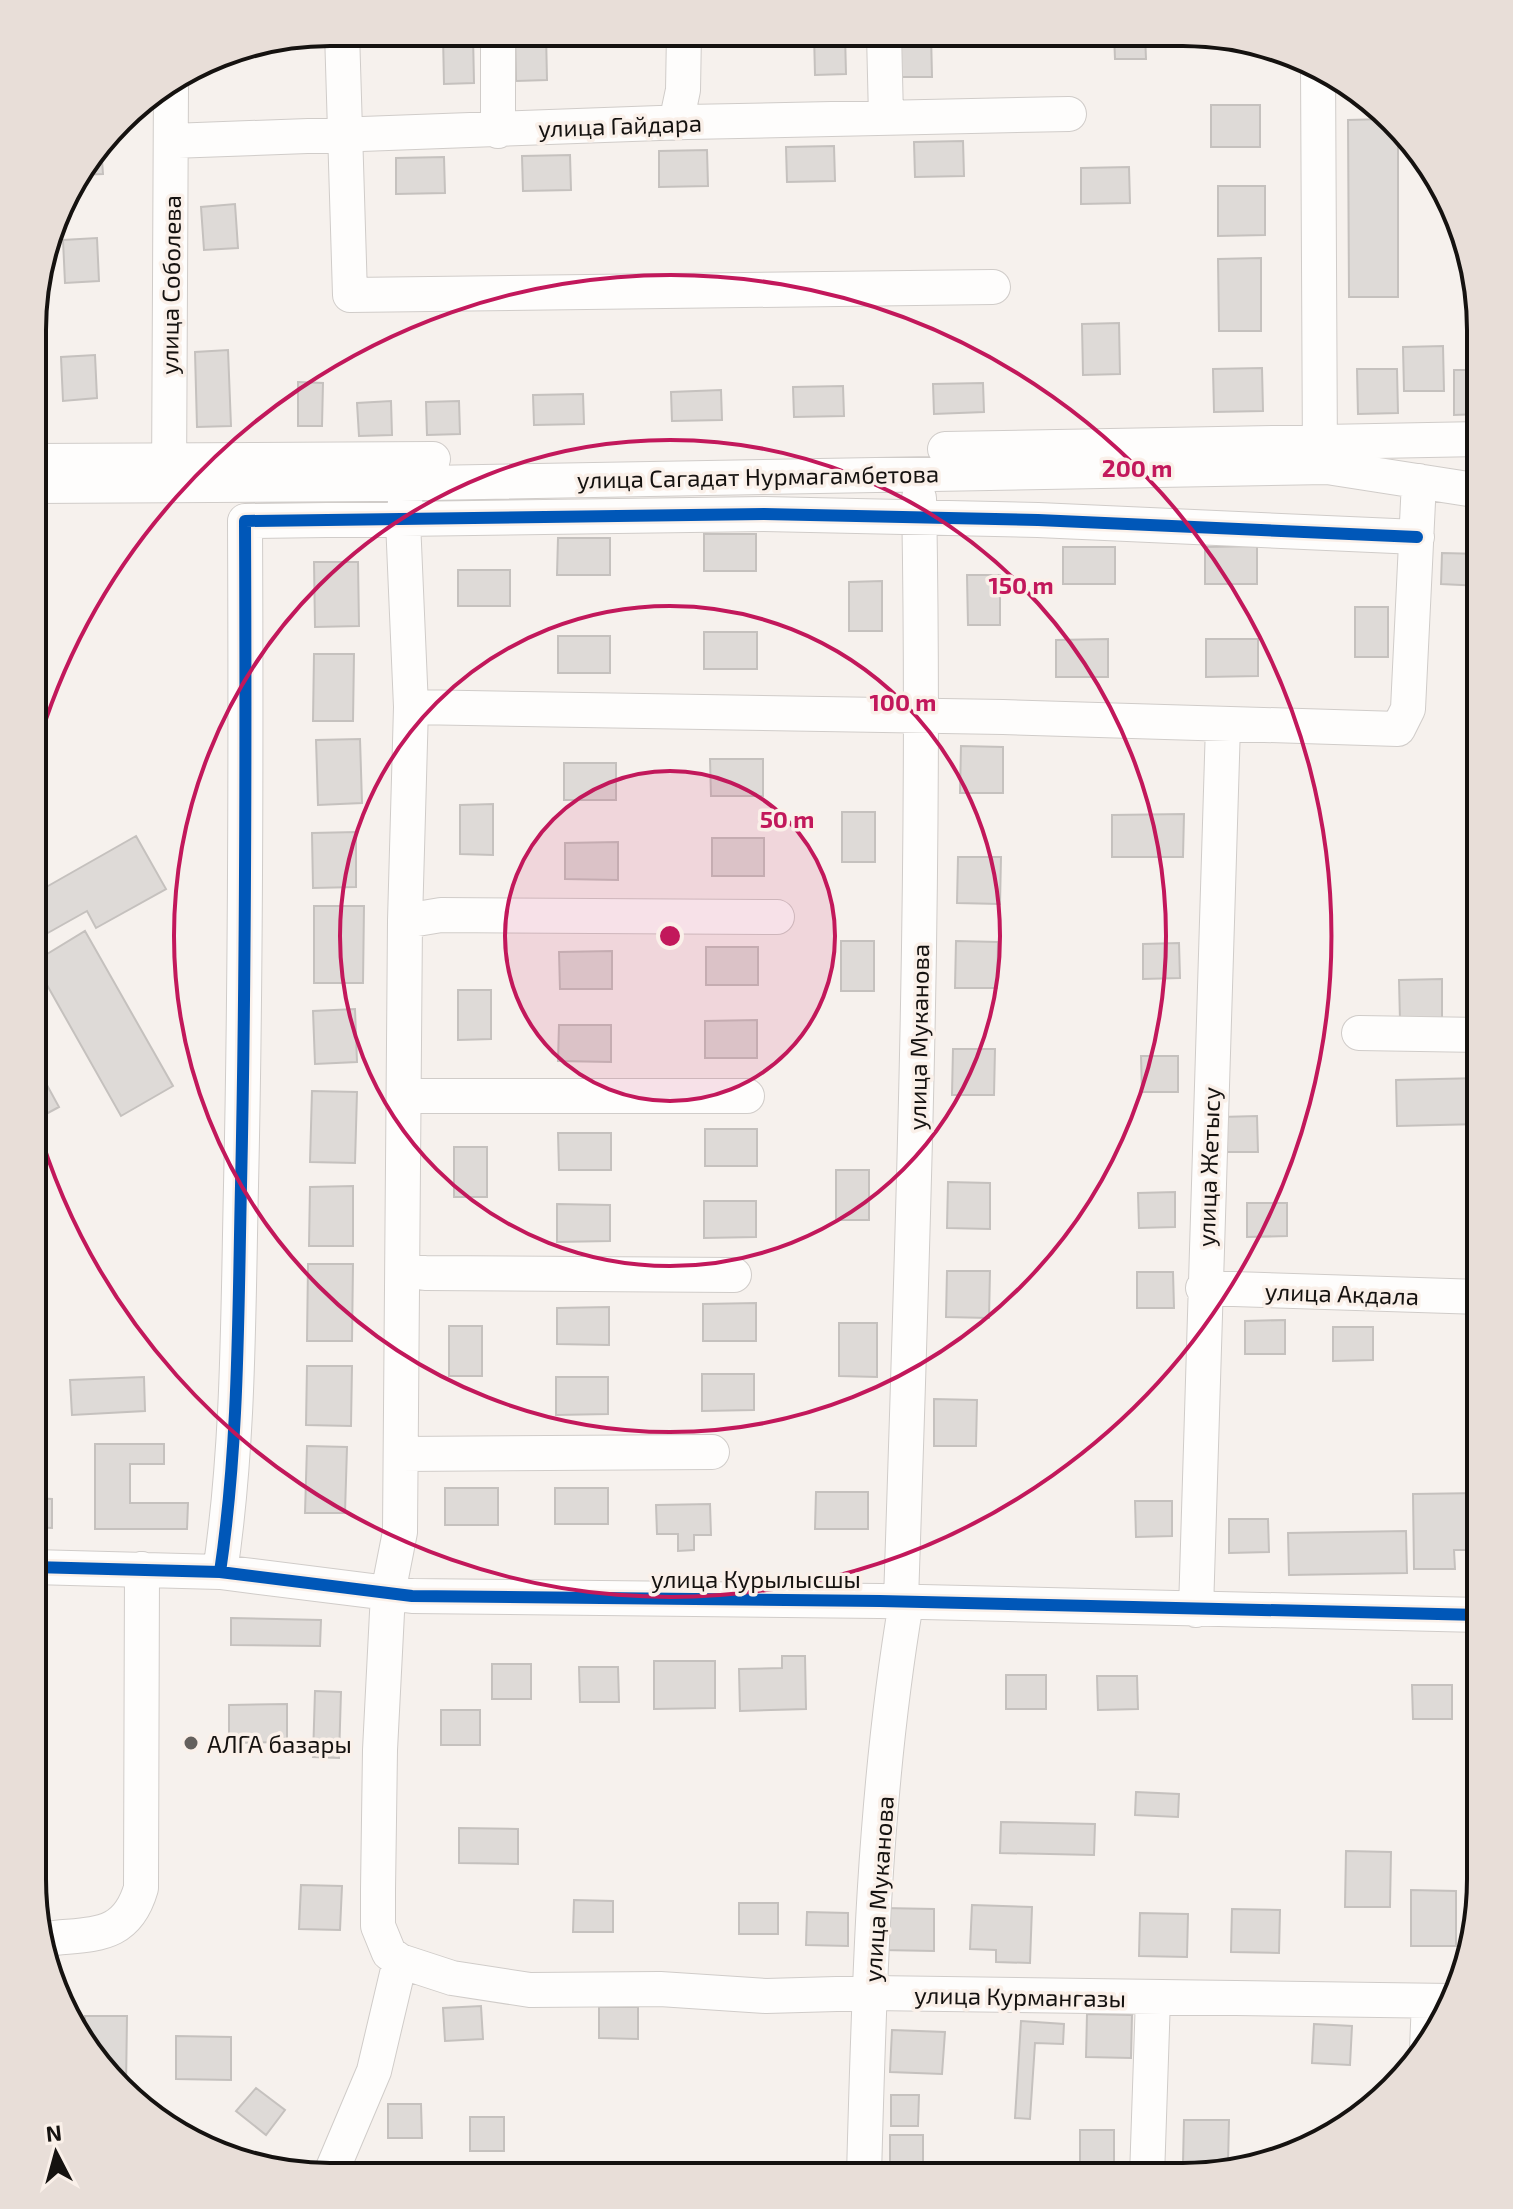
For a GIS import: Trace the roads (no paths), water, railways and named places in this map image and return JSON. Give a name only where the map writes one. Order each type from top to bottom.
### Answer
[{"type":"street","points":[[884,46],[886,117]]},
{"type":"street","points":[[342,47],[350,295],[993,287]]},
{"type":"street","points":[[498,47],[498,131]]},
{"type":"street","points":[[676,123],[683,90],[684,47]]},
{"type":"street","points":[[1318,80],[1320,454]]},
{"type":"street","name":"улица Соболева","points":[[169,473],[171,95]]},
{"type":"street","name":"улица Гайдара","points":[[171,141],[676,123],[1069,114]]},
{"type":"street","points":[[46,462],[169,473],[452,459],[1320,454],[1467,440]]},
{"type":"street","name":"улица Сагадат Нурмагамбетова","points":[[46,485],[169,473],[407,483],[919,473],[1320,454],[1419,481],[1467,489]]},
{"type":"street","name":"улица Муканова","points":[[865,2163],[876,1852],[903,1602],[924,716],[919,473]]},
{"type":"street","points":[[411,707],[924,716],[1398,729],[1408,709],[1419,481]]},
{"type":"street","points":[[335,2163],[374,2071],[400,1961],[389,1953],[378,1926],[380,1750],[388,1593],[400,1532],[405,921],[411,707],[403,521],[407,483]]},
{"type":"street","points":[[220,1572],[231,1496],[238,1331],[244,975],[245,521],[764,514],[1417,537]]},
{"type":"street","name":"улица Жетысу","points":[[1196,1610],[1203,1288],[1223,725]]},
{"type":"street","points":[[405,921],[441,915],[777,917]]},
{"type":"street","points":[[1359,1033],[1467,1035]]},
{"type":"street","points":[[404,1096],[747,1096]]},
{"type":"street","points":[[403,1270],[425,1273],[734,1275]]},
{"type":"street","name":"улица Акдала","points":[[1203,1288],[1467,1297]]},
{"type":"street","points":[[401,1454],[712,1452]]},
{"type":"street","name":"улица Курылысшы","points":[[46,1567],[220,1572],[388,1593],[456,1597],[903,1602],[1467,1615]]},
{"type":"street","points":[[52,1938],[106,1932],[120,1926],[129,1918],[141,1888],[142,1569]]},
{"type":"street","name":"улица Курмангазы","points":[[400,1961],[452,1978],[530,1990],[660,1989],[766,1996],[872,1993],[1439,2001]]},
{"type":"street","points":[[1147,2163],[1153,1998]]},
{"type":"place","name":"АЛГА базары","points":[[191,1743]]}]
